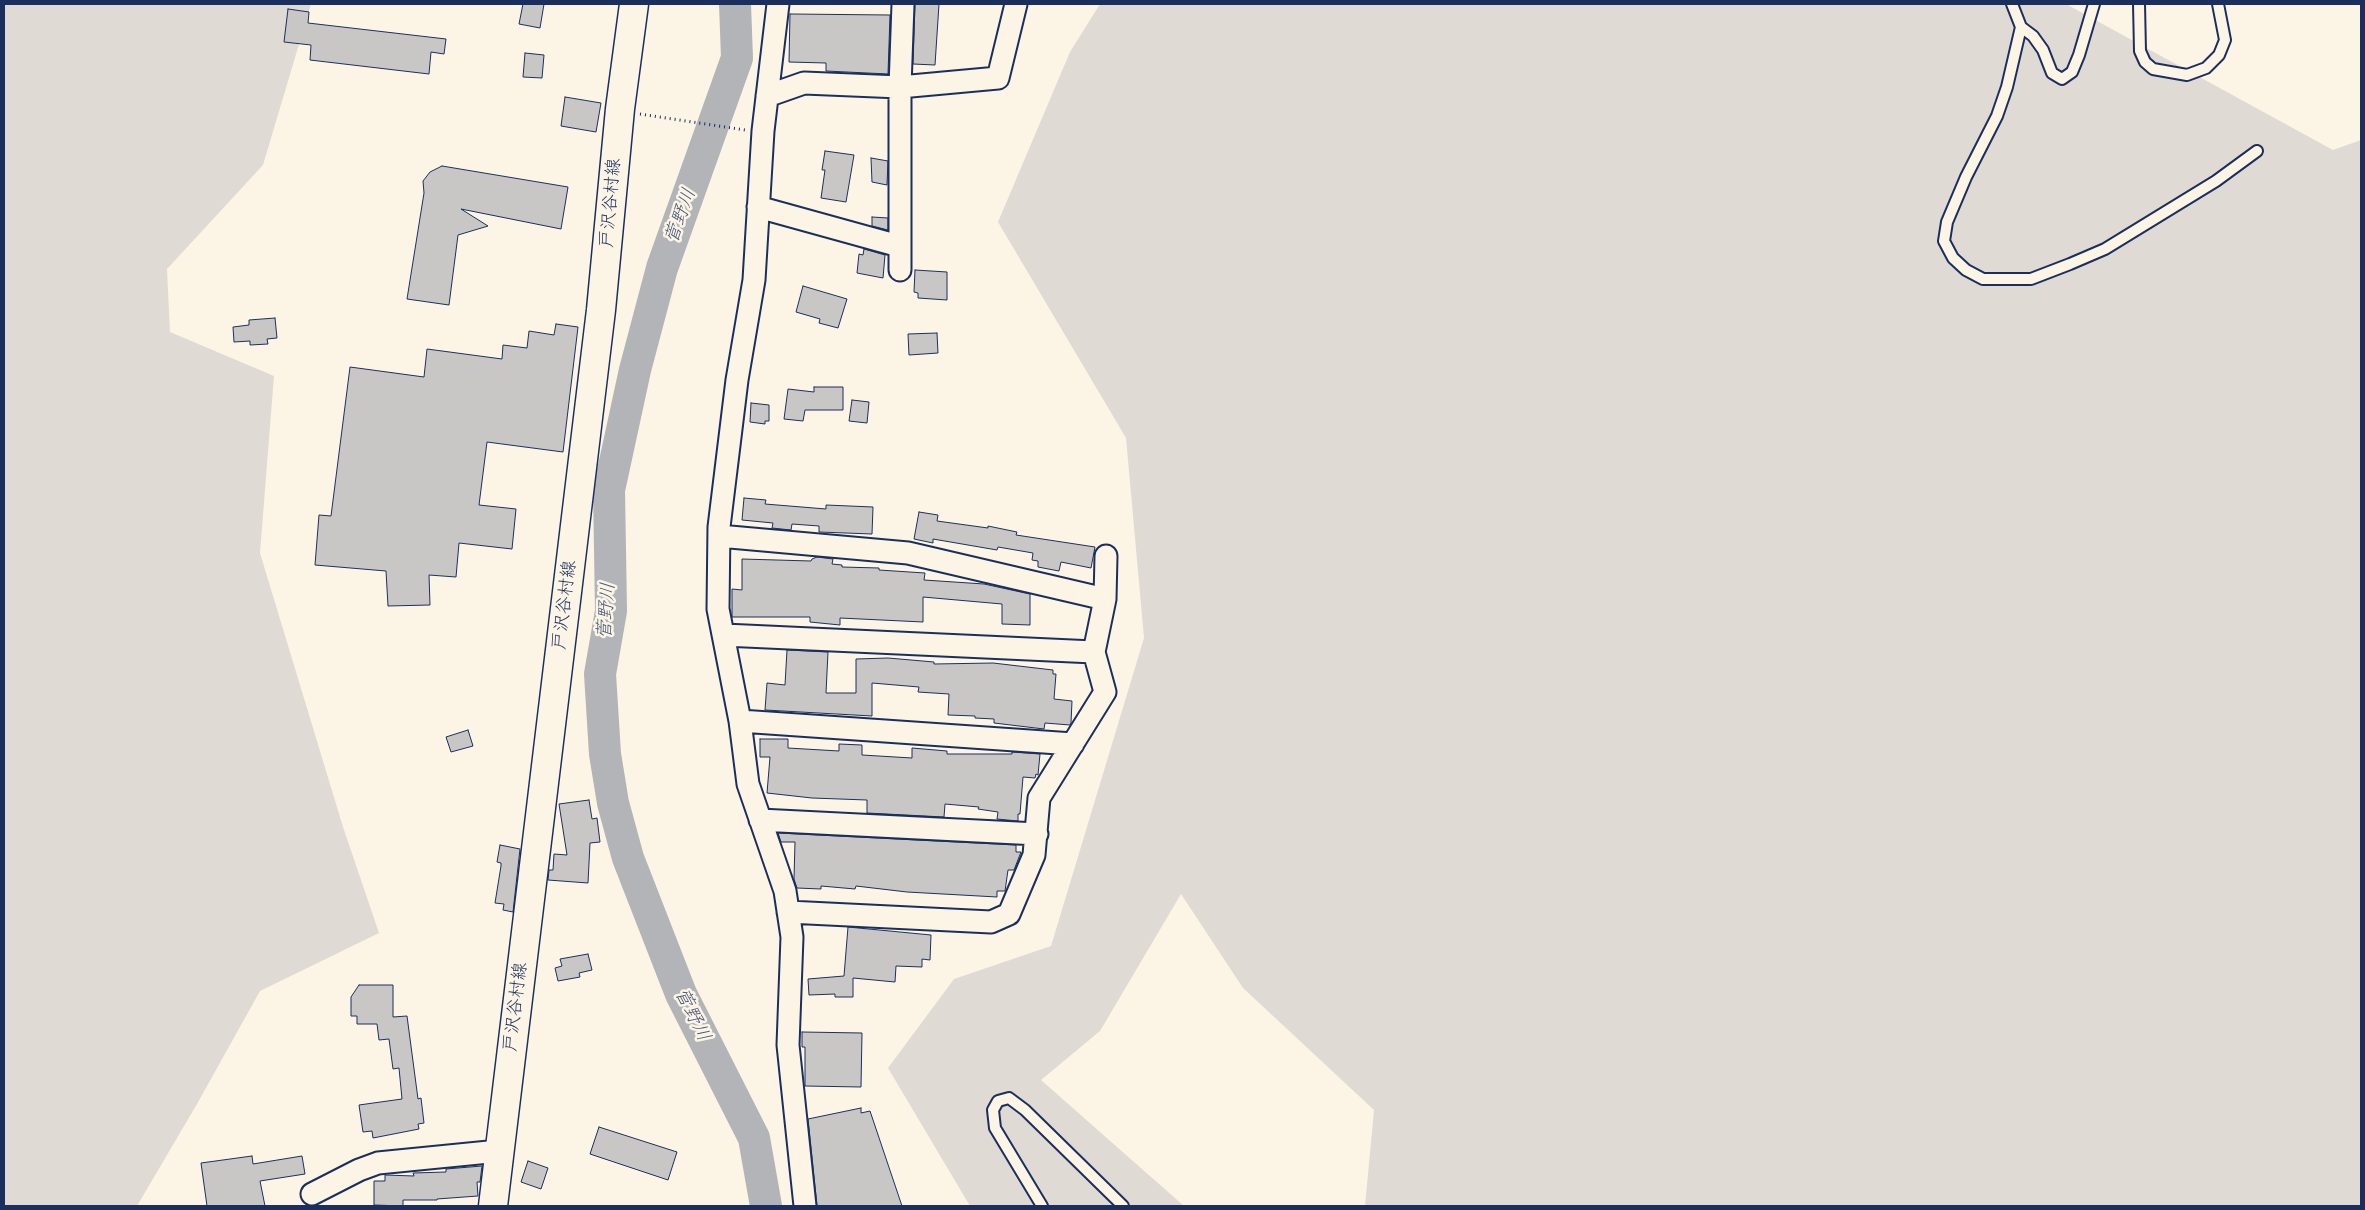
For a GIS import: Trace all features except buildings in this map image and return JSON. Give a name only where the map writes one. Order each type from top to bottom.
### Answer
[{"type":"main road","name":"戸沢谷村線","points":[[493,1206],[601,310],[620,108],[634,4]]},
{"type":"street","points":[[778,4],[767,96],[754,280],[737,380],[719,536],[718,609],[740,721],[748,784],[784,891],[792,937],[788,1045],[805,1206]]},
{"type":"street","points":[[900,270],[900,87],[903,4]]},
{"type":"street","points":[[767,96],[804,83],[900,87],[998,78],[1016,4]]},
{"type":"street","points":[[758,207],[899,246]]},
{"type":"street","points":[[719,536],[908,553],[1105,599]]},
{"type":"street","points":[[788,912],[991,922],[1009,914],[1034,855],[1039,798],[1105,692],[1094,652],[1105,599],[1106,556]]},
{"type":"street","points":[[724,635],[1094,652]]},
{"type":"street","points":[[740,721],[1073,744]]},
{"type":"street","points":[[760,820],[1037,834]]},
{"type":"street","points":[[312,1194],[359,1170],[378,1163],[499,1151]]},
{"type":"lane","points":[[2012,4],[2021,27],[2033,36],[2043,50],[2052,73],[2062,79],[2072,72],[2094,4]]},
{"type":"lane","points":[[2139,4],[2140,50],[2145,62],[2153,68],[2187,76],[2206,68],[2219,55],[2226,40],[2218,4]]},
{"type":"lane","points":[[2021,27],[2007,87],[1997,116],[1966,177],[1947,222],[1944,241],[1953,258],[1966,270],[1983,279],[2031,279],[2105,249],[2216,181],[2257,151]]},
{"type":"lane","points":[[1042,1206],[995,1128],[993,1110],[998,1101],[1009,1098],[1025,1110],[1123,1206]]},
{"type":"path","points":[[637,113],[735,130]]},
{"type":"shaded area","points":[[4,4],[311,4],[263,165],[167,269],[170,332],[274,376],[260,553],[343,827],[379,933],[260,991],[137,1206],[4,1206]]},
{"type":"shaded area","points":[[1100,4],[2066,4],[2333,150],[2361,140],[2361,1206],[1365,1206],[1374,1110],[1243,988],[1181,894],[1100,1031],[1041,1080],[1184,1206],[970,1206],[888,1068],[954,979],[1051,946],[1144,638],[1126,438],[998,222],[1070,52]]},
{"type":"waterway","name":"菅野川","points":[[735,4],[737,58],[662,268],[635,370],[609,490],[611,611],[600,674],[605,754],[613,803],[628,858],[681,994],[754,1138],[766,1206]]}]
